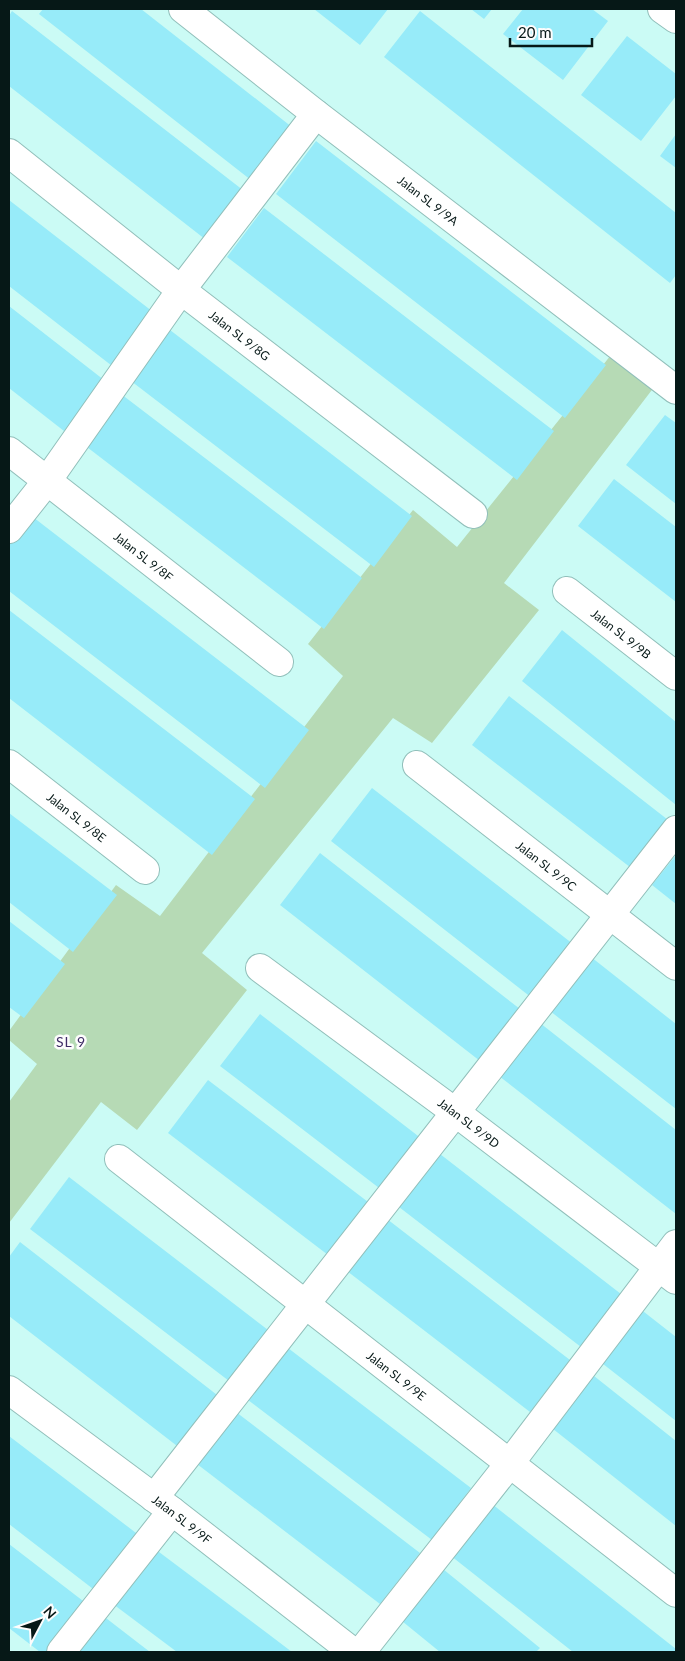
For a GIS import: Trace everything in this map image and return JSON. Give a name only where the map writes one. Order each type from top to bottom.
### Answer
[{"type":"street","name":"Jalan SL 9/9A","points":[[183,9],[316,114],[676,390]]},
{"type":"street","points":[[662,9],[676,20]]},
{"type":"street","points":[[9,529],[47,481],[181,290],[316,114]]},
{"type":"street","name":"Jalan SL 9/8G","points":[[9,153],[181,290],[473,514]]},
{"type":"street","name":"Jalan SL 9/8F","points":[[9,451],[279,662]]},
{"type":"street","name":"Jalan SL 9/9B","points":[[567,591],[676,676]]},
{"type":"street","name":"Jalan SL 9/8E","points":[[9,764],[144,870]]},
{"type":"street","name":"Jalan SL 9/9C","points":[[417,765],[676,966]]},
{"type":"street","points":[[61,1652],[163,1504],[306,1304],[676,830]]},
{"type":"street","name":"Jalan SL 9/9D","points":[[260,968],[668,1273]]},
{"type":"street","name":"Jalan SL 9/9E","points":[[119,1159],[676,1593]]},
{"type":"street","points":[[361,1652],[510,1463],[668,1273],[676,1244]]},
{"type":"street","name":"Jalan SL 9/9F","points":[[9,1390],[163,1504],[353,1652]]},
{"type":"green space","points":[[619,345],[658,382],[504,583],[539,610],[432,743],[393,718],[202,953],[247,990],[137,1130],[101,1102],[9,1223],[9,1102],[37,1064],[9,1040],[9,1031],[116,885],[160,916],[343,676],[308,644],[413,510],[457,547]]},
{"type":"building","points":[[43,9],[141,9],[297,131],[256,184],[39,14]]},
{"type":"building","points":[[314,9],[388,9],[360,45]]},
{"type":"building","points":[[471,9],[492,9],[484,19]]},
{"type":"building","points":[[523,9],[592,9],[608,21],[563,80],[503,34]]},
{"type":"building","points":[[12,11],[248,194],[210,243],[9,86],[9,16]]},
{"type":"building","points":[[420,11],[676,213],[676,275],[670,283],[384,57]]},
{"type":"building","points":[[627,36],[676,74],[676,96],[641,141],[581,95]]},
{"type":"building","points":[[676,134],[676,168],[660,156]]},
{"type":"building","points":[[316,141],[606,365],[565,418],[276,194]]},
{"type":"building","points":[[9,200],[157,315],[116,369],[9,286]]},
{"type":"building","points":[[264,208],[554,431],[517,480],[227,257]]},
{"type":"building","points":[[9,306],[104,380],[64,431],[9,388]]},
{"type":"building","points":[[170,330],[412,516],[374,567],[131,381]]},
{"type":"building","points":[[121,394],[362,578],[324,629],[83,444]]},
{"type":"building","points":[[665,415],[676,423],[676,504],[626,465]]},
{"type":"building","points":[[614,479],[676,527],[676,602],[578,526]]},
{"type":"building","points":[[29,514],[309,730],[265,788],[9,591],[9,541]]},
{"type":"building","points":[[9,610],[255,799],[212,855],[9,698]]},
{"type":"building","points":[[562,630],[676,722],[676,805],[522,681]]},
{"type":"building","points":[[509,696],[672,823],[635,871],[472,745]]},
{"type":"building","points":[[372,788],[573,944],[532,998],[331,841]]},
{"type":"building","points":[[9,813],[117,895],[73,952],[9,902]]},
{"type":"building","points":[[320,853],[520,1009],[480,1061],[280,905]]},
{"type":"building","points":[[676,855],[676,904],[652,885]]},
{"type":"building","points":[[9,921],[65,964],[24,1018],[9,1007]]},
{"type":"building","points":[[591,957],[676,1024],[676,1109],[550,1011]]},
{"type":"building","points":[[260,1014],[422,1139],[383,1191],[220,1066]]},
{"type":"building","points":[[540,1023],[676,1130],[676,1214],[499,1076]]},
{"type":"building","points":[[208,1080],[372,1205],[332,1258],[168,1133]]},
{"type":"building","points":[[440,1154],[621,1294],[581,1347],[399,1207]]},
{"type":"building","points":[[69,1177],[272,1333],[233,1384],[30,1229]]},
{"type":"building","points":[[387,1219],[570,1360],[530,1412],[347,1271]]},
{"type":"building","points":[[20,1242],[221,1398],[181,1449],[9,1316],[9,1257]]},
{"type":"building","points":[[639,1308],[676,1337],[676,1421],[598,1360]]},
{"type":"building","points":[[288,1348],[471,1488],[432,1540],[248,1400]]},
{"type":"building","points":[[589,1372],[676,1441],[676,1526],[548,1425]]},
{"type":"building","points":[[236,1412],[420,1553],[380,1604],[197,1464]]},
{"type":"building","points":[[9,1436],[140,1536],[97,1592],[9,1524]]},
{"type":"building","points":[[487,1500],[676,1649],[676,1652],[573,1652],[446,1552]]},
{"type":"building","points":[[9,1544],[87,1604],[50,1652],[40,1652],[9,1628]]},
{"type":"building","points":[[155,1549],[292,1652],[177,1652],[113,1604]]},
{"type":"building","points":[[438,1565],[540,1648],[536,1652],[440,1652],[397,1617]]},
{"type":"building","points":[[102,1615],[150,1652],[74,1652]]},
{"type":"district","name":"SL 9","points":[[71,1041]]}]
